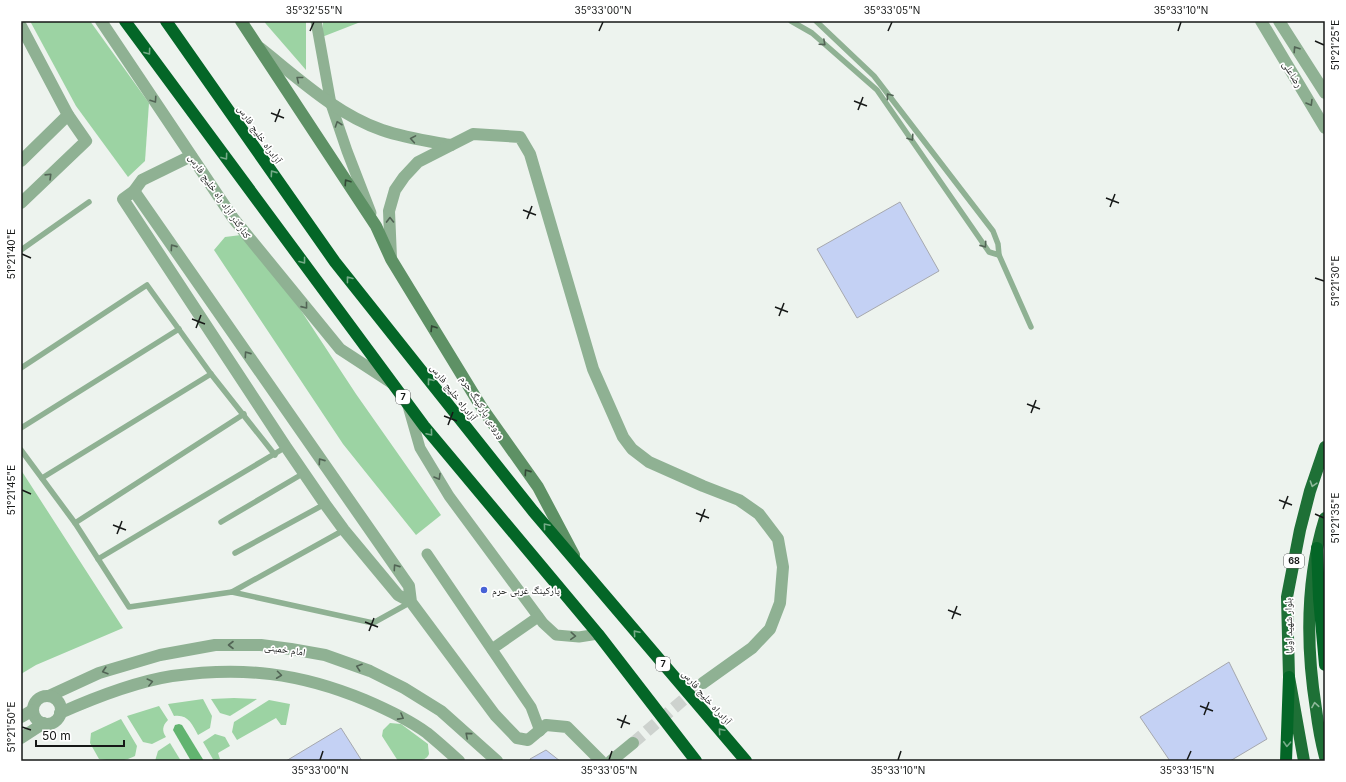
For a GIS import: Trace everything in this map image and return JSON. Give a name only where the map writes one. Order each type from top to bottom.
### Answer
[{"type":"highway","name":"7","points":[[124,21],[424,426],[598,634],[696,761]]},
{"type":"highway","name":"آزادراه خلیج فارس","points":[[166,21],[335,262],[533,511],[746,761]]},
{"type":"highway","name":"بلوار شهید اوليا","points":[[1304,761],[1290,677],[1287,597],[1300,530],[1310,491],[1325,448]]},
{"type":"highway","name":"68","points":[[1325,518],[1313,571],[1310,612],[1310,661],[1316,712],[1325,757]]},
{"type":"highway","points":[[1317,548],[1319,598],[1325,665]]},
{"type":"highway","points":[[1286,761],[1290,677]]},
{"type":"main road","points":[[241,21],[376,226]]},
{"type":"main road","name":"ورودی پارکینگ حرم","points":[[376,226],[391,259],[482,408],[538,487],[580,567]]},
{"type":"street","name":"کنارگذر آزاد راه خلیج فارس","points":[[101,21],[233,218],[340,349],[394,385]]},
{"type":"street","points":[[316,21],[331,104],[347,151],[376,226]]},
{"type":"street","name":"رضاعلی","points":[[1261,21],[1325,128]]},
{"type":"street","name":"رضاعلی","points":[[1279,21],[1325,93]]},
{"type":"street","points":[[21,26],[68,115],[86,141],[21,203]]},
{"type":"street","points":[[255,44],[331,104],[381,130],[407,138],[451,145]]},
{"type":"street","points":[[21,161],[68,115]]},
{"type":"street","points":[[391,259],[389,211],[395,190],[404,177],[418,162],[473,134],[520,137],[530,154],[593,369],[623,437],[632,449],[649,462],[739,500],[759,514],[778,539],[783,567],[782,581],[780,603],[770,629],[752,648],[703,683]]},
{"type":"street","points":[[191,156],[142,180],[134,191],[123,199],[286,448],[344,530],[398,595],[411,602],[495,715],[517,738],[528,740],[546,725],[567,727],[601,761]]},
{"type":"street","points":[[134,191],[409,586],[411,602]]},
{"type":"street","points":[[408,403],[420,448],[449,496],[543,624],[556,635],[579,637],[598,634]]},
{"type":"street","points":[[427,554],[531,707],[540,731]]},
{"type":"street","points":[[492,649],[538,617]]},
{"type":"street","name":"امام خمینی","points":[[49,696],[99,673],[160,655],[215,645],[261,645],[291,649],[325,655],[370,671],[404,688],[441,712],[497,761]]},
{"type":"street","points":[[60,712],[102,695],[171,676],[223,671],[257,672],[292,676],[338,689],[383,708],[426,732],[459,761]]},
{"type":"street","points":[[49,696],[59,704],[60,712],[54,722],[47,724],[36,719],[33,710],[35,702],[38,699],[49,696]]},
{"type":"street","points":[[21,717],[33,710]]},
{"type":"street","points":[[21,738],[44,723]]},
{"type":"street","points":[[611,761],[633,742]]},
{"type":"lane","points":[[791,21],[812,33],[877,90],[989,252],[999,255]]},
{"type":"lane","points":[[816,21],[874,76],[993,231],[998,244],[999,255],[1030,327]]},
{"type":"lane","points":[[21,250],[89,202]]},
{"type":"lane","points":[[21,368],[147,285],[211,374],[275,455]]},
{"type":"lane","points":[[21,428],[179,329]]},
{"type":"lane","points":[[42,478],[211,374]]},
{"type":"lane","points":[[75,522],[244,414]]},
{"type":"lane","points":[[98,559],[286,448]]},
{"type":"lane","points":[[21,450],[75,522],[129,607],[232,592],[344,530]]},
{"type":"lane","points":[[220,522],[304,473]]},
{"type":"lane","points":[[235,553],[325,504]]},
{"type":"lane","points":[[232,592],[373,623],[411,602]]},
{"type":"shaded area","points":[[30,21],[90,21],[149,103],[145,161],[128,177],[76,106]]},
{"type":"shaded area","points":[[264,21],[306,21],[306,70],[266,24]]},
{"type":"shaded area","points":[[323,21],[363,21],[322,37]]},
{"type":"shaded area","points":[[241,235],[279,277],[356,394],[441,515],[416,535],[343,444],[214,250],[225,237]]},
{"type":"shaded area","points":[[21,470],[123,628],[36,665],[21,674]]},
{"type":"shaded area","points":[[203,699],[212,716],[210,728],[198,735],[186,718],[174,716],[168,704]]},
{"type":"shaded area","points":[[211,699],[257,699],[230,716],[220,713]]},
{"type":"shaded area","points":[[269,700],[290,704],[286,725],[281,725],[276,718],[237,740],[232,732],[234,722]]},
{"type":"shaded area","points":[[159,706],[168,720],[163,728],[166,737],[152,744],[143,742],[127,716]]},
{"type":"shaded area","points":[[121,719],[137,746],[135,756],[121,761],[99,759],[90,743],[91,733]]},
{"type":"shaded area","points":[[390,723],[401,724],[428,744],[429,754],[427,757],[420,761],[398,761],[382,736],[383,730]]},
{"type":"shaded area","points":[[175,725],[182,725],[204,761],[191,761],[173,730]]},
{"type":"shaded area","points":[[215,734],[225,737],[230,746],[218,753],[220,759],[214,761],[203,742]]},
{"type":"shaded area","points":[[170,743],[181,761],[155,761],[158,751]]},
{"type":"building","points":[[900,202],[939,271],[857,318],[817,249]]},
{"type":"building","points":[[1229,662],[1267,739],[1230,761],[1170,761],[1140,717]]},
{"type":"building","points":[[341,728],[362,761],[286,761]]},
{"type":"building","points":[[546,750],[560,761],[531,761],[530,759]]},
{"type":"tunnel","points":[[633,743],[703,683]]},
{"type":"place","name":"پارکینگ غربی حرم","points":[[484,590]]}]
